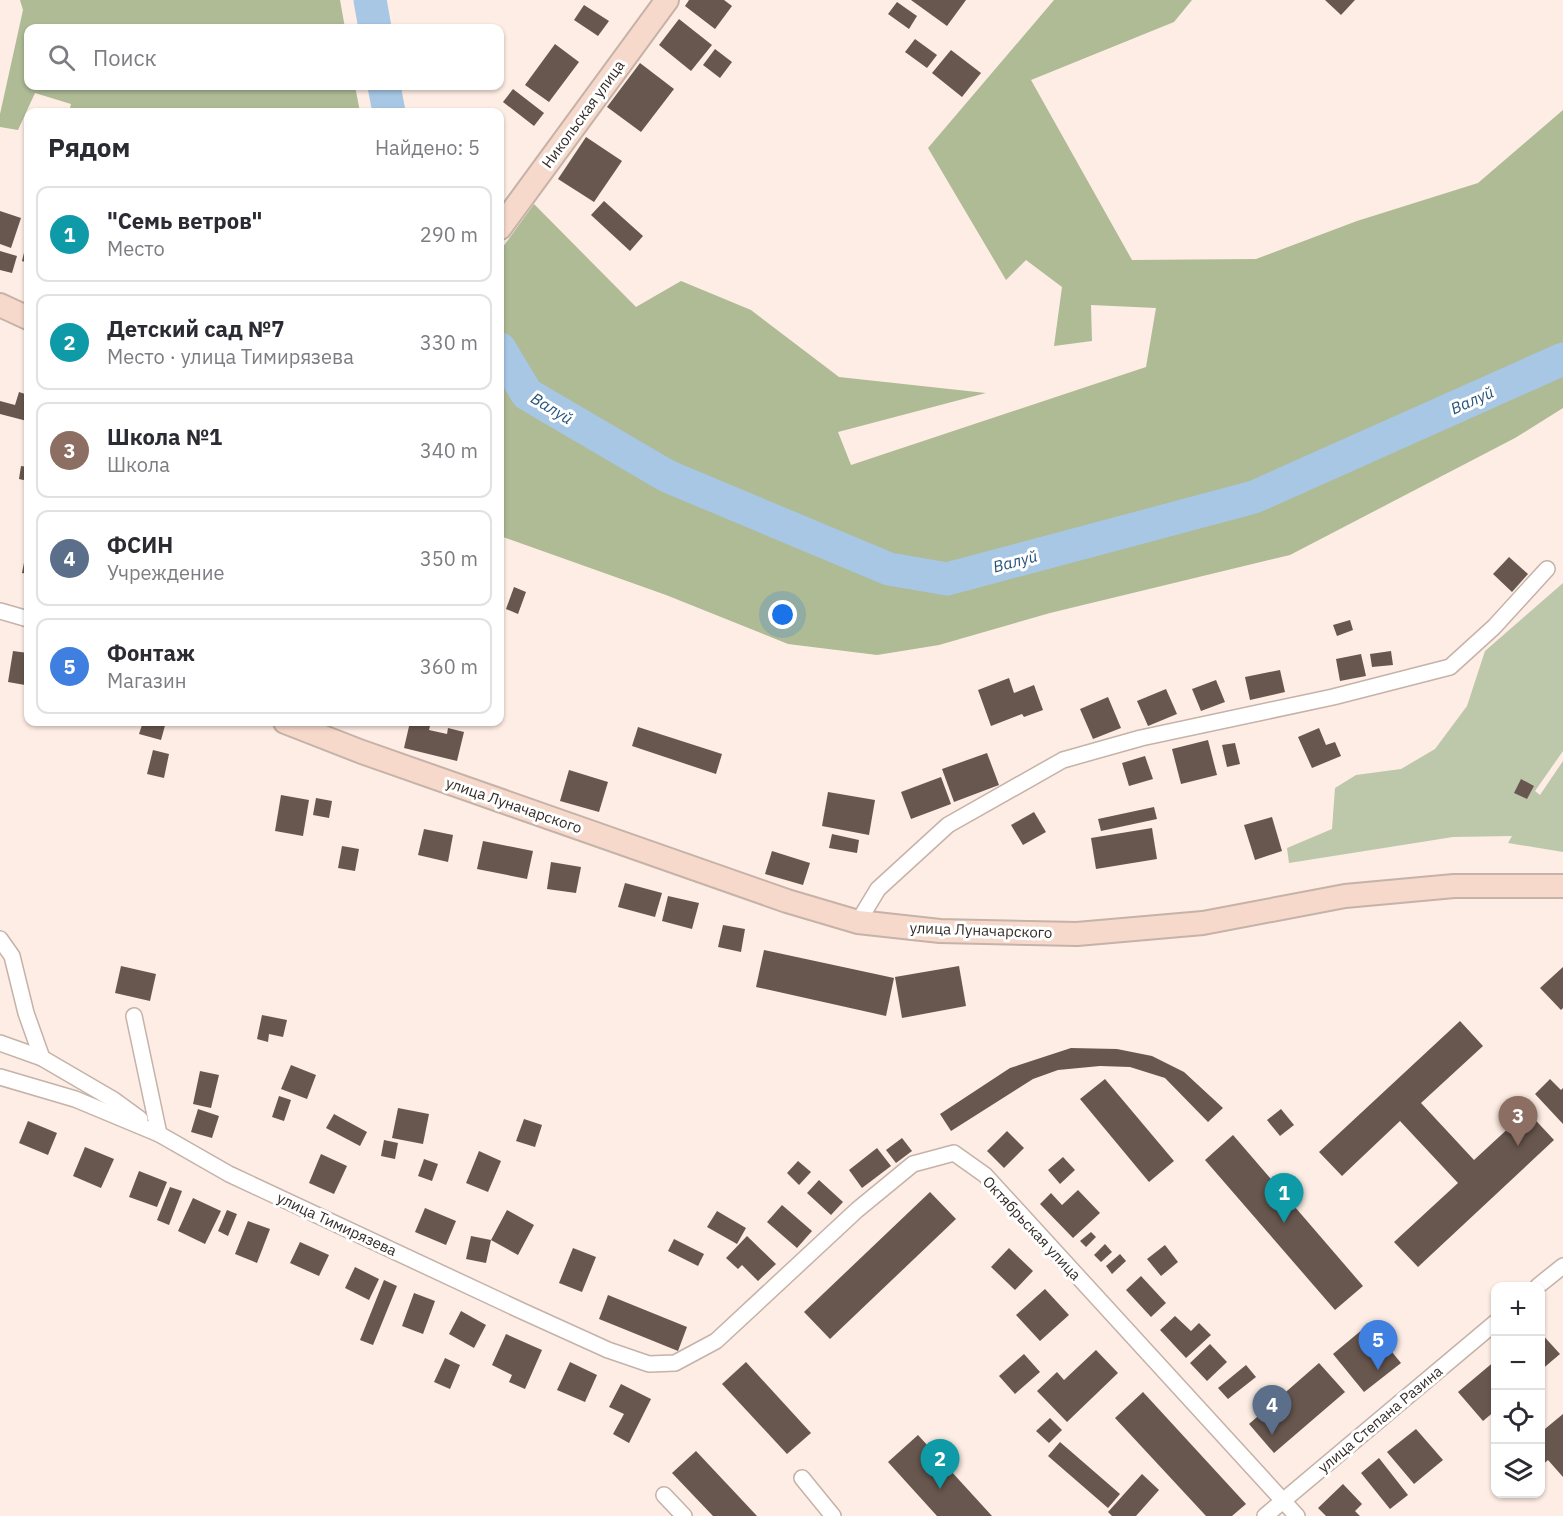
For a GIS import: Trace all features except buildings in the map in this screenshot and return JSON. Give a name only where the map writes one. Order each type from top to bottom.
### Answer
[{"type":"main road","name":"Никольская улица","points":[[504,222],[667,0]]},
{"type":"main road","points":[[0,305],[24,316]]},
{"type":"main road","name":"улица Луначарского","points":[[296,726],[396,764],[787,900],[858,922],[940,931],[1077,934],[1203,923],[1345,897],[1421,889],[1454,886],[1563,886]]},
{"type":"street","points":[[858,922],[878,889],[948,825],[1064,760],[1141,738],[1333,697],[1450,667],[1494,627],[1547,569]]},
{"type":"street","points":[[0,611],[24,618]]},
{"type":"street","points":[[0,939],[12,956],[26,1013],[42,1058]]},
{"type":"street","points":[[134,1016],[159,1134]]},
{"type":"street","points":[[0,1043],[42,1058],[114,1100],[159,1134]]},
{"type":"street","name":"улица Тимирязева","points":[[0,1077],[75,1099],[159,1134],[229,1174],[608,1350],[649,1364],[675,1363]]},
{"type":"street","name":"Октябрьская улица","points":[[675,1363],[716,1341],[857,1210],[913,1164],[954,1152],[985,1175],[1297,1516]]},
{"type":"street","points":[[1544,1282],[1563,1266]]},
{"type":"street","name":"улица Степана Разина","points":[[1265,1516],[1491,1326]]},
{"type":"street","points":[[802,1478],[833,1516]]},
{"type":"street","points":[[664,1495],[684,1516]]},
{"type":"green space","points":[[20,0],[340,0],[344,24],[24,24],[24,90],[356,90],[359,108],[70,108],[71,104],[35,93],[28,108],[24,108],[24,117],[18,130],[0,127],[0,114],[23,10]]},
{"type":"green space","points":[[1054,0],[1192,0],[1174,22],[1031,80],[1132,260],[1256,259],[1357,221],[1478,183],[1563,110],[1563,408],[1515,438],[1290,555],[1050,613],[939,645],[877,655],[788,644],[666,595],[504,537],[504,245],[534,204],[636,307],[681,281],[751,310],[839,377],[986,393],[838,432],[851,465],[1146,367],[1156,308],[1091,305],[1092,341],[1054,346],[1062,287],[1026,260],[1006,280],[928,148]]},
{"type":"green space","points":[[1563,583],[1563,751],[1535,791],[1540,795],[1563,761],[1563,852],[1508,843],[1512,836],[1453,837],[1289,863],[1287,848],[1332,829],[1335,788],[1356,775],[1401,769],[1435,749],[1467,706],[1485,651]]},
{"type":"waterway","name":"Валуй","points":[[370,0],[374,24]]},
{"type":"waterway","name":"Валуй","points":[[385,90],[388,108]]},
{"type":"waterway","name":"Валуй","points":[[504,356],[527,394],[667,476],[889,569],[947,579],[1254,497],[1563,359]]},
{"type":"place","name":"Школа №1","points":[[1518,1146]]},
{"type":"place","name":"\"Семь ветров\"","points":[[1284,1223]]},
{"type":"place","name":"Фонтаж","points":[[1378,1370]]},
{"type":"place","name":"ФСИН","points":[[1272,1435]]},
{"type":"place","name":"Детский сад №7","points":[[940,1489]]}]
